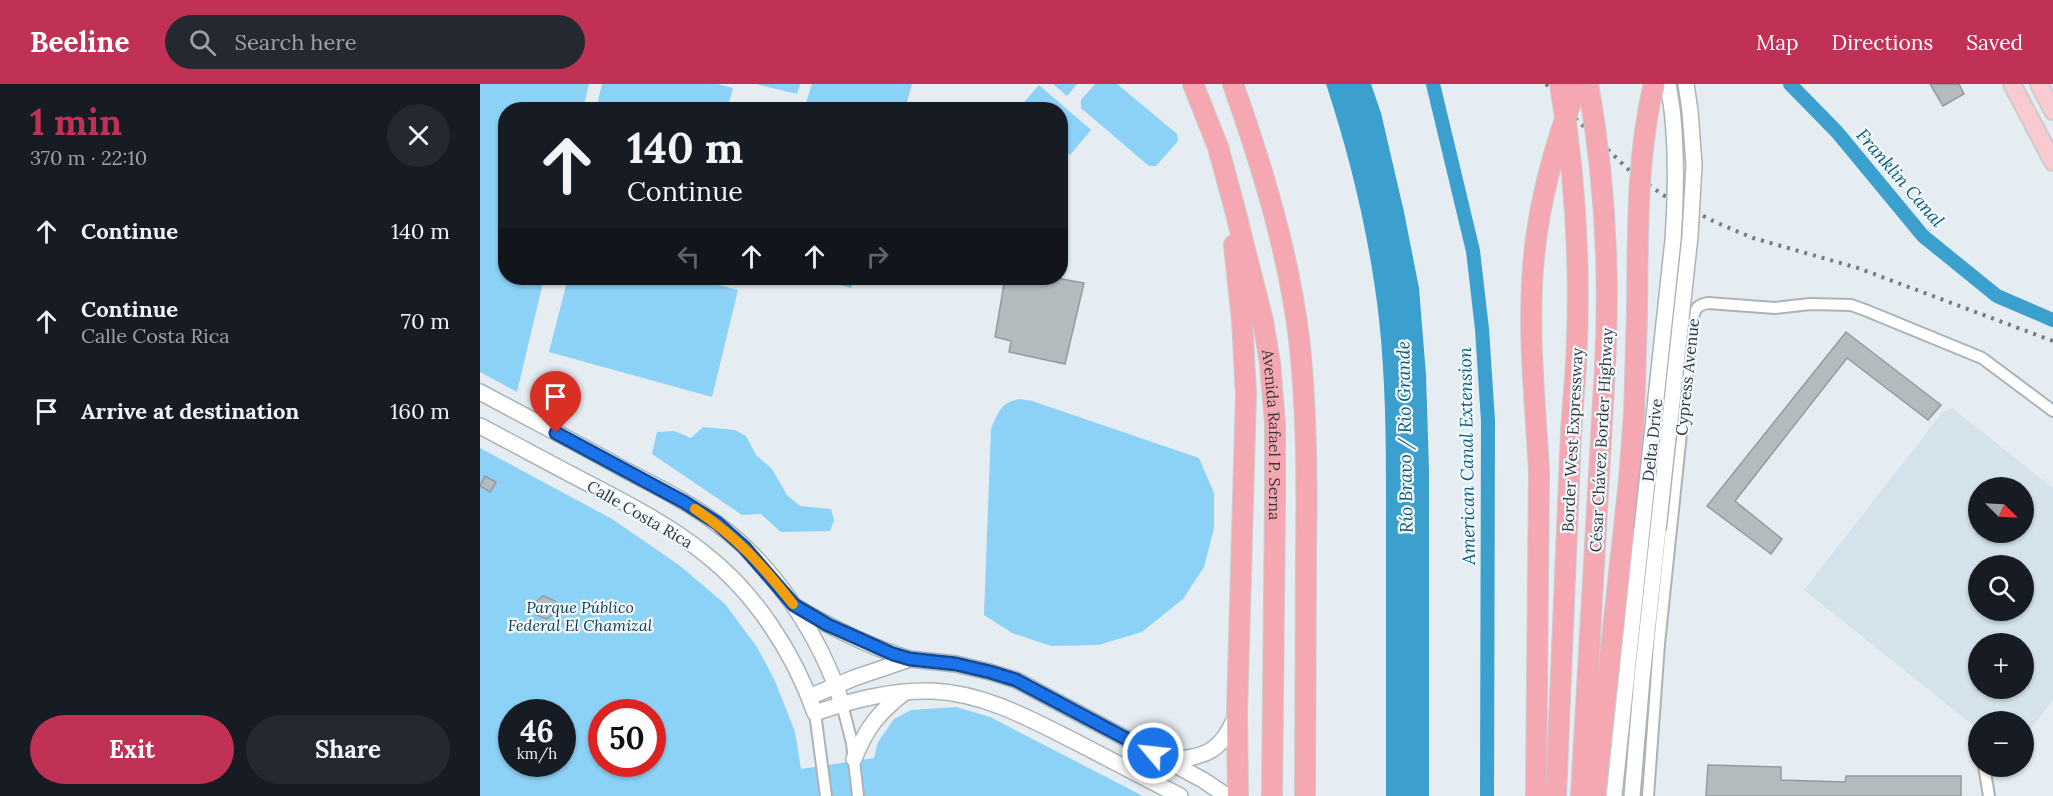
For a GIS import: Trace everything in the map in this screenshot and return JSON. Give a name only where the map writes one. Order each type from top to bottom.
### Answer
[{"type":"highway","name":"Avenida Rafael P. Serna","points":[[1193,84],[1218,147],[1263,321],[1270,363],[1275,423],[1272,796]]},
{"type":"highway","name":"Avenida Rafael P. Serna","points":[[1233,84],[1252,138],[1271,204],[1289,280],[1299,338],[1305,407],[1306,471],[1305,796]]},
{"type":"highway","name":"Border West Expressway","points":[[1556,796],[1571,432],[1579,312],[1578,243],[1570,148],[1560,84]]},
{"type":"highway","points":[[1536,796],[1539,471],[1532,353],[1534,256],[1549,169],[1560,130],[1578,84]]},
{"type":"highway","name":"César Chávez Border Highway","points":[[1581,796],[1605,367],[1607,268],[1602,186],[1588,84]]},
{"type":"highway","points":[[1595,796],[1629,481],[1634,414],[1638,223],[1644,146],[1654,84]]},
{"type":"highway","points":[[1234,206],[1234,257],[1242,320],[1246,394],[1237,712],[1238,796]]},
{"type":"main road","name":"Delta Drive","points":[[1614,796],[1673,240],[1676,177],[1672,109],[1668,84]]},
{"type":"main road","name":"Delta Drive","points":[[1632,796],[1642,678],[1690,236],[1694,165],[1686,84]]},
{"type":"main road","points":[[2012,84],[2053,162]]},
{"type":"main road","points":[[2039,84],[2053,111]]},
{"type":"main road","name":"Calle Costa Rica","points":[[480,392],[684,502],[717,523],[744,547],[794,605],[825,662],[842,704]]},
{"type":"main road","name":"Calle Costa Rica","points":[[480,426],[677,532],[708,555],[737,583],[764,616],[789,656],[815,713]]},
{"type":"main road","points":[[794,605],[855,638],[910,659],[956,664],[1016,680],[1203,780],[1227,796]]},
{"type":"main road","points":[[809,697],[854,678],[910,659]]},
{"type":"main road","points":[[815,713],[886,694],[934,691],[968,696],[1026,717],[1180,796]]},
{"type":"main road","points":[[854,759],[869,726],[884,709],[905,692]]},
{"type":"main road","points":[[1168,761],[1196,757],[1209,751],[1228,735],[1237,712]]},
{"type":"main road","points":[[1155,783],[1169,796]]},
{"type":"street","name":"Cypress Avenue","points":[[1648,796],[1659,644],[1695,309],[1700,304],[1775,308],[1810,304],[1851,305],[1982,357],[2053,411]]},
{"type":"street","points":[[842,704],[854,759],[858,796]]},
{"type":"street","points":[[815,713],[826,796]]},
{"type":"street","points":[[1986,777],[1989,796]]},
{"type":"shaded area","points":[[1952,408],[2053,488],[2053,700],[2034,725],[2034,711],[1968,711],[1968,721],[1804,590],[1942,413]]},
{"type":"green space","points":[[480,84],[589,84],[585,102],[498,102],[498,285],[542,285],[517,392],[480,372]]},
{"type":"green space","points":[[602,84],[717,84],[733,88],[729,102],[598,102]]},
{"type":"green space","points":[[756,84],[800,84],[797,94]]},
{"type":"green space","points":[[812,84],[912,84],[907,102],[806,102]]},
{"type":"green space","points":[[1053,84],[1077,84],[1067,96]]},
{"type":"green space","points":[[1095,84],[1117,84],[1177,134],[1178,141],[1156,166],[1149,166],[1081,108],[1081,100]]},
{"type":"green space","points":[[1039,85],[1059,102],[1024,102]]},
{"type":"green space","points":[[1068,110],[1091,130],[1070,155],[1068,153]]},
{"type":"green space","points":[[566,285],[719,285],[738,290],[712,397],[549,352]]},
{"type":"green space","points":[[1020,399],[1032,401],[1199,458],[1214,493],[1214,528],[1204,567],[1183,599],[1142,632],[1098,645],[1051,646],[1012,633],[984,615],[991,429],[1004,406]]},
{"type":"green space","points":[[703,427],[735,430],[746,436],[756,455],[772,469],[787,495],[800,506],[831,509],[834,520],[830,531],[781,532],[761,514],[742,515],[652,454],[657,432],[674,431],[691,438]]},
{"type":"green space","name":"Parque Público Federal El Chamizal","points":[[480,448],[612,519],[679,565],[725,604],[757,647],[775,681],[795,732],[801,769],[874,758],[878,742],[894,719],[911,710],[956,707],[990,717],[1143,796],[480,796]]},
{"type":"water","name":"Río Bravo / Rio Grande","points":[[1326,84],[1371,84],[1381,113],[1419,288],[1426,375],[1429,470],[1429,796],[1386,796],[1386,458],[1382,347],[1365,230],[1344,142]]},
{"type":"building","points":[[1930,84],[1959,84],[1964,94],[1943,106]]},
{"type":"building","points":[[1068,280],[1084,283],[1065,364],[1009,352],[1011,341],[995,337],[1004,285],[1068,285]]},
{"type":"building","points":[[1846,332],[1941,405],[1928,420],[1847,358],[1735,501],[1782,539],[1771,554],[1707,506]]},
{"type":"building","points":[[485,476],[496,482],[490,492],[480,486]]},
{"type":"building","points":[[543,596],[555,601],[555,612],[547,619],[536,615],[534,603]]},
{"type":"building","points":[[1708,765],[1781,767],[1781,780],[1845,782],[1846,776],[1961,776],[1961,796],[1706,796]]},
{"type":"waterway","name":"American Canal Extension","points":[[1433,84],[1473,251],[1482,329],[1488,421],[1487,796]]},
{"type":"waterway","name":"Franklin Canal","points":[[1790,84],[1837,132],[1923,236],[1997,296],[2053,320]]},
{"type":"railway","points":[[1546,84],[1577,120],[1631,172],[1663,195],[1715,222],[1753,238],[1858,268],[2053,341]]},
{"type":"slow traffic","points":[[695,509],[717,523],[744,547],[793,604]]},
{"type":"route","points":[[556,433],[684,502],[717,523],[764,568],[794,605],[828,625],[893,654],[910,659],[956,664],[1016,680],[1153,753]]}]
